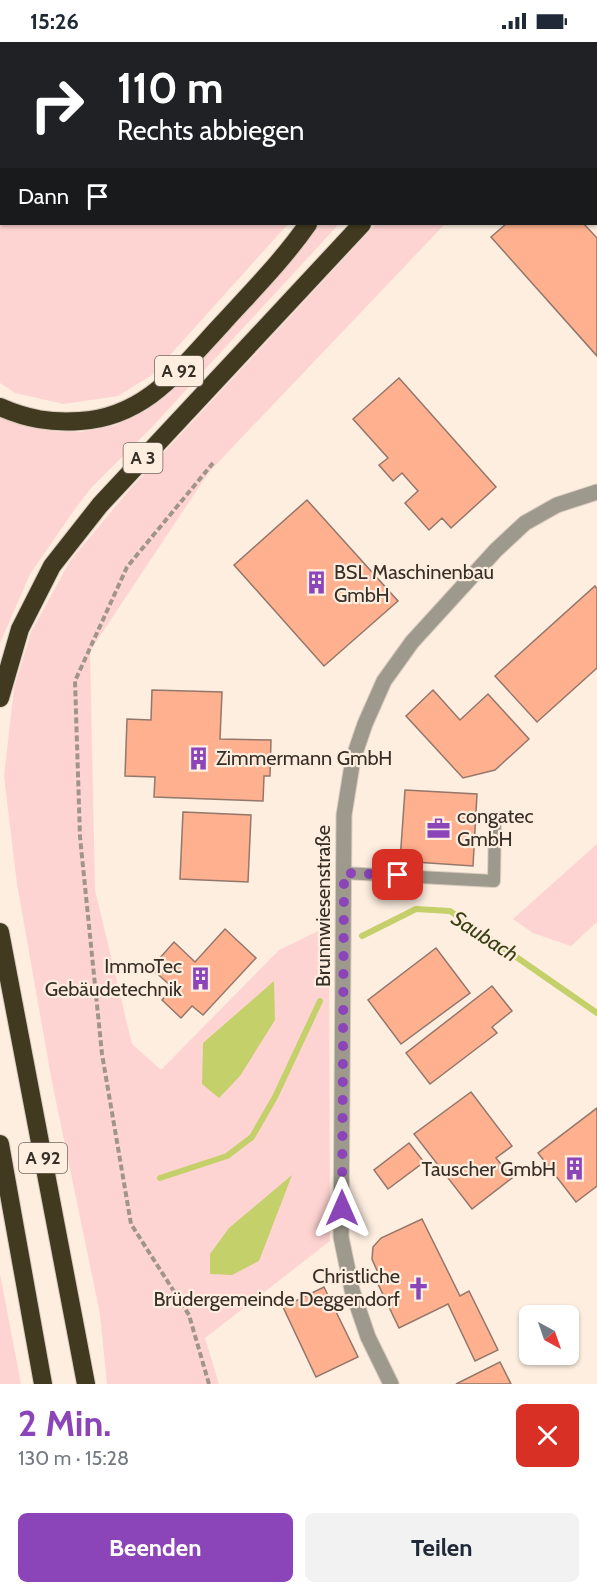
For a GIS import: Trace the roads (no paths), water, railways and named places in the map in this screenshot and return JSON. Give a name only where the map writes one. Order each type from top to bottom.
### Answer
[{"type":"highway","name":"A 92","points":[[0,407],[40,421],[66,422],[97,420],[122,413],[142,402],[176,373],[288,252],[307,225]]},
{"type":"highway","name":"A 3","points":[[0,698],[20,629],[52,566],[100,505],[361,225]]},
{"type":"highway","name":"A 92","points":[[0,932],[86,1384]]},
{"type":"highway","name":"A 92","points":[[0,1144],[43,1384]]},
{"type":"street","name":"Brunnwiesenstraße","points":[[391,1384],[368,1337],[352,1290],[341,1237],[344,814],[353,759],[384,681],[412,642],[496,550],[525,523],[557,505],[597,492]]},
{"type":"lane","points":[[344,873],[494,881],[495,819]]},
{"type":"waterway","name":"Saubach","points":[[362,936],[416,909],[450,911],[597,1013]]},
{"type":"waterway","name":"Saubach","points":[[160,1178],[227,1156],[252,1137],[275,1097],[320,1001]]},
{"type":"place","name":"BSL Maschinenbau GmbH","points":[[316,583]]},
{"type":"place","name":"Zimmermann GmbH","points":[[198,758]]},
{"type":"place","name":"congatec GmbH","points":[[439,828]]},
{"type":"place","name":"ImmoTec Gebäudetechnik","points":[[200,978]]},
{"type":"place","name":"Tauscher GmbH","points":[[574,1169]]},
{"type":"place","name":"Christliche Brüdergemeinde Deggendorf","points":[[418,1288]]}]
